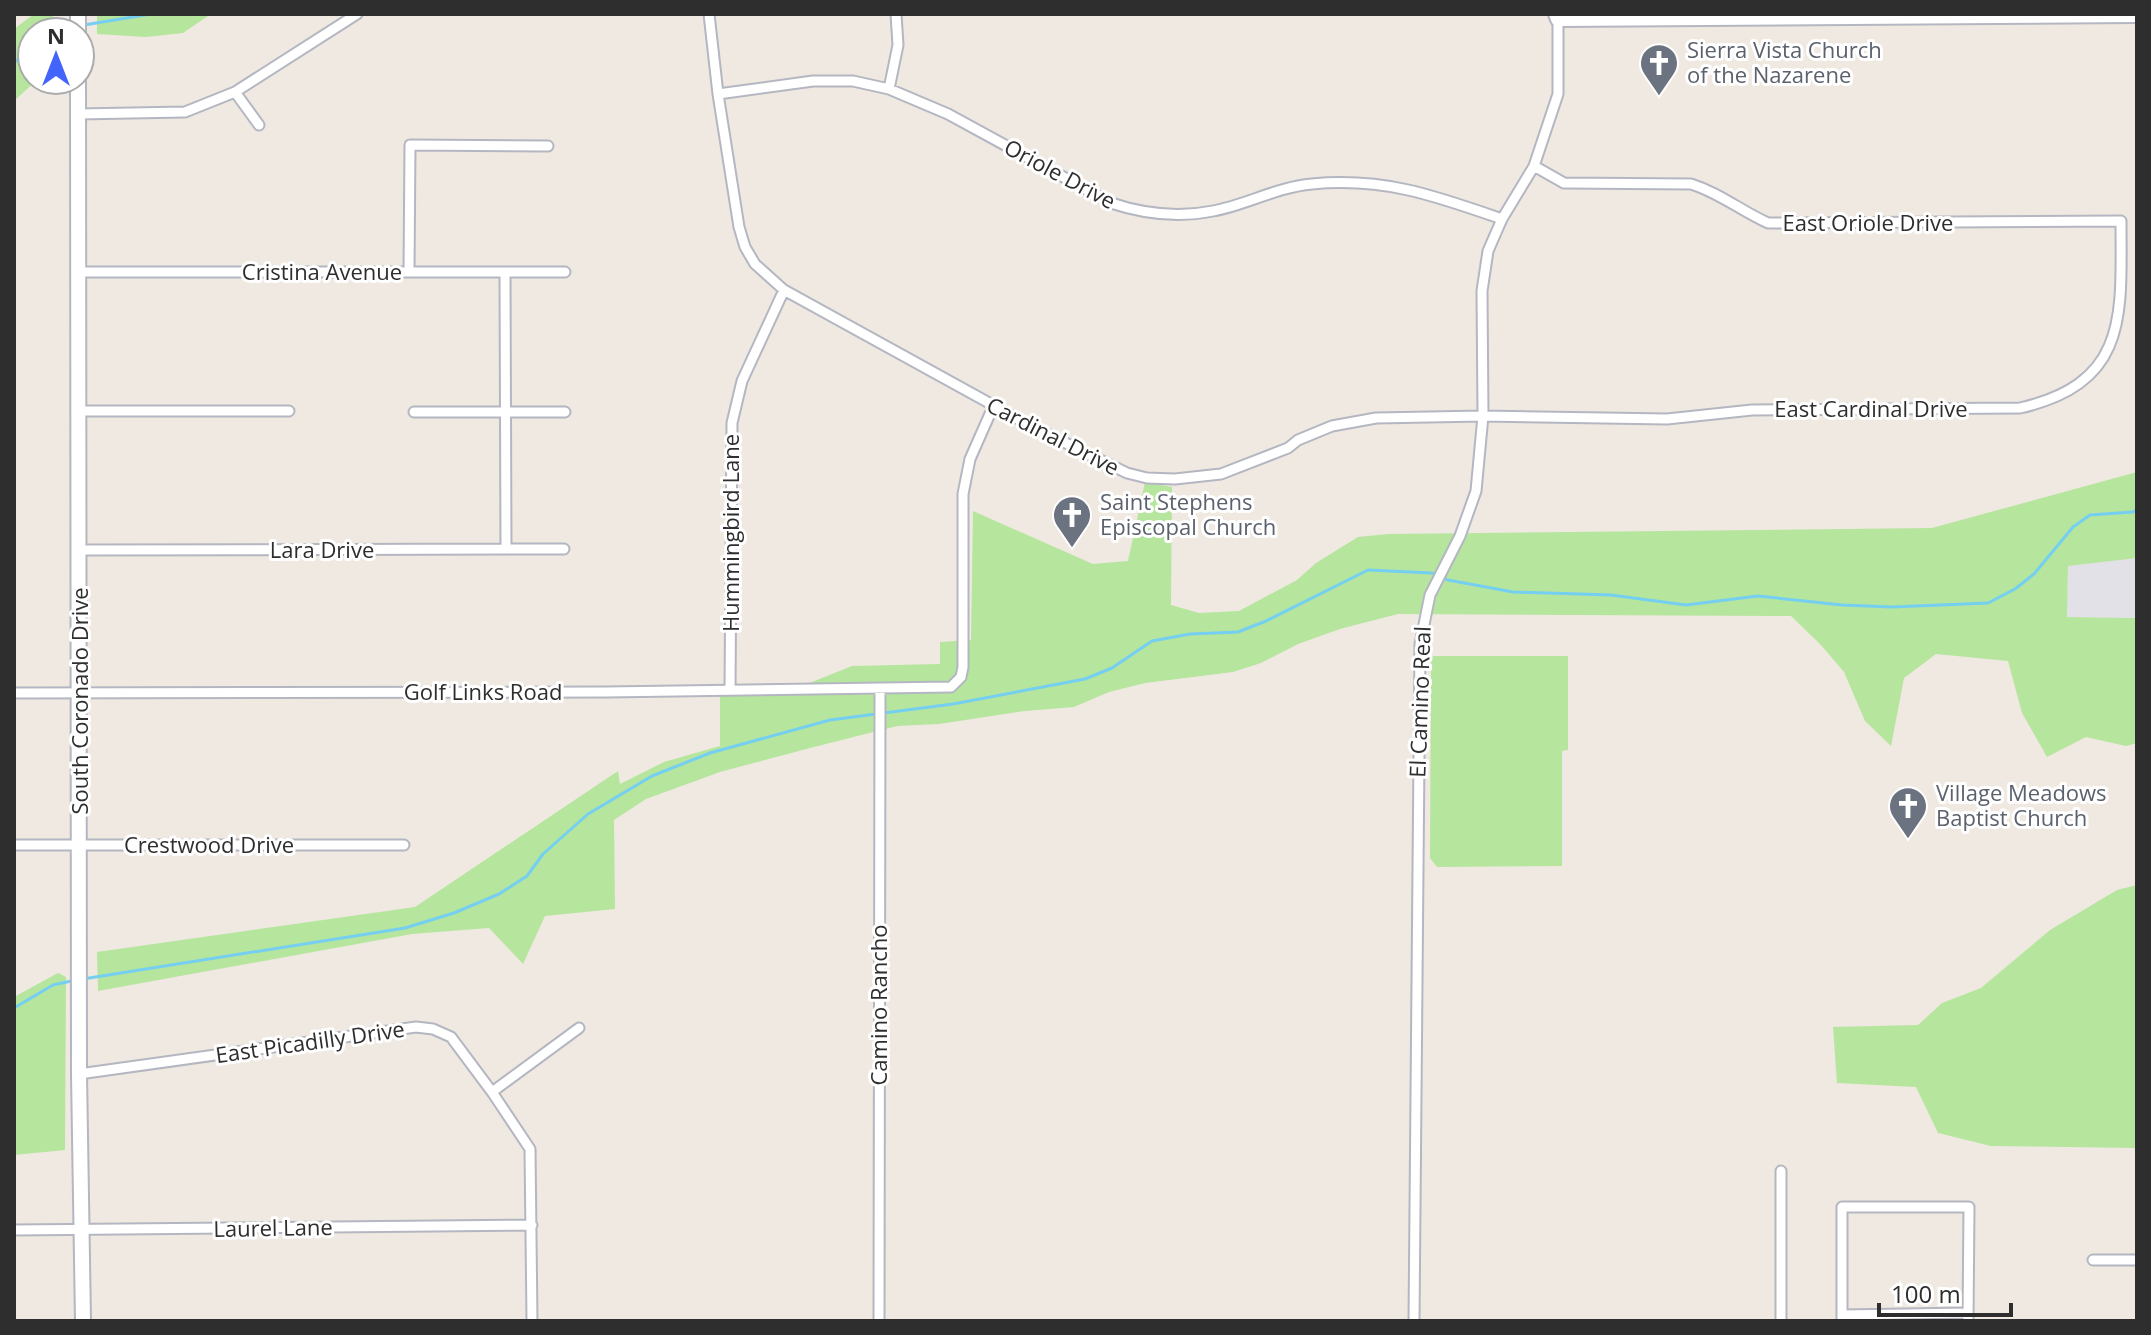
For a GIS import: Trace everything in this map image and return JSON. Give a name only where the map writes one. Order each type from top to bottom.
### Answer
[{"type":"street","points":[[78,114],[185,112],[235,92],[357,14]]},
{"type":"street","name":"Cardinal Drive","points":[[709,14],[732,198],[745,247],[755,264],[784,290],[993,407],[1127,473],[1147,478],[1175,479],[1237,469],[1288,448],[1317,431],[1351,421],[1483,416]]},
{"type":"street","points":[[889,89],[898,45],[896,14]]},
{"type":"street","points":[[1557,16],[2137,15]]},
{"type":"street","name":"El Camino Real","points":[[1414,1321],[1420,644],[1423,619],[1460,536],[1476,491],[1483,416],[1482,291],[1488,251],[1502,219],[1534,166],[1558,94],[1557,16]]},
{"type":"street","name":"Oriole Drive","points":[[718,94],[813,81],[853,81],[889,89],[948,114],[1111,203],[1137,212],[1191,214],[1214,211],[1287,188],[1352,182],[1428,193],[1502,219]]},
{"type":"street","points":[[235,92],[259,125]]},
{"type":"street","name":"South Coronado Drive","points":[[78,96],[79,1074],[83,1321]]},
{"type":"street","points":[[409,272],[410,145],[548,146]]},
{"type":"street","name":"East Oriole Drive","points":[[1534,166],[1564,183],[1691,184],[1710,190],[1768,223],[2121,221]]},
{"type":"street","name":"East Cardinal Drive","points":[[1483,416],[1667,419],[1752,410],[1986,409],[2020,408],[2046,402],[2087,377],[2112,341],[2121,305],[2121,221]]},
{"type":"street","name":"Cristina Avenue","points":[[79,272],[565,272]]},
{"type":"street","points":[[505,272],[506,549]]},
{"type":"street","name":"Hummingbird Lane","points":[[730,690],[732,423],[742,381],[784,290]]},
{"type":"street","name":"Golf Links Road","points":[[14,693],[951,687],[961,677],[963,667],[963,494],[970,459],[993,407]]},
{"type":"street","points":[[79,411],[289,411]]},
{"type":"street","points":[[414,412],[565,412]]},
{"type":"street","name":"Lara Drive","points":[[80,550],[564,549]]},
{"type":"street","name":"Camino Rancho","points":[[879,1321],[880,689]]},
{"type":"street","name":"Crestwood Drive","points":[[14,845],[404,845]]},
{"type":"street","name":"East Picadilly Drive","points":[[79,1074],[416,1027],[433,1029],[451,1037],[530,1149],[532,1225]]},
{"type":"street","points":[[492,1092],[579,1028]]},
{"type":"street","points":[[1781,1171],[1781,1321]]},
{"type":"street","points":[[1842,1207],[1969,1207],[1968,1317],[1842,1318],[1842,1207]]},
{"type":"street","points":[[532,1225],[532,1321]]},
{"type":"street","name":"Laurel Lane","points":[[14,1230],[532,1225]]},
{"type":"street","points":[[2093,1260],[2137,1260]]},
{"type":"shaded area","points":[[2137,558],[2137,618],[2067,617],[2068,566]]},
{"type":"green space","points":[[34,14],[53,14],[53,16],[31,16]]},
{"type":"green space","points":[[97,14],[211,14],[183,33],[146,37],[97,34]]},
{"type":"green space","points":[[16,28],[16,96],[19,96],[14,101]]},
{"type":"green space","points":[[2137,472],[2137,558],[2068,566],[2067,617],[2137,618],[2137,743],[2126,746],[2086,737],[2047,757],[2022,713],[2008,661],[1936,654],[1904,678],[1891,746],[1865,721],[1844,672],[1791,616],[1398,614],[1340,629],[1233,672],[1145,683],[1109,692],[1074,707],[939,724],[897,726],[720,772],[646,799],[614,820],[615,909],[545,916],[523,964],[489,928],[412,934],[98,991],[97,952],[415,907],[618,771],[620,784],[664,762],[720,746],[720,695],[802,686],[852,666],[940,664],[940,642],[971,640],[973,511],[1093,564],[1128,561],[1145,482],[1172,487],[1171,605],[1199,613],[1239,611],[1297,580],[1316,563],[1358,537],[1388,534],[1932,528]]},
{"type":"green space","points":[[1431,656],[1568,656],[1568,750],[1562,751],[1562,866],[1437,867],[1430,858]]},
{"type":"green space","points":[[2137,885],[2137,1148],[1991,1146],[1938,1133],[1916,1087],[1837,1083],[1833,1027],[1918,1025],[1942,1003],[1981,988],[2050,930],[2117,890]]},
{"type":"green space","points":[[58,973],[66,977],[65,1150],[14,1155],[14,997]]},
{"type":"waterway","points":[[96,23],[151,14]]},
{"type":"waterway","points":[[83,979],[405,928],[454,913],[499,894],[527,876],[543,854],[588,814],[652,776],[710,753],[830,720],[953,704],[1085,679],[1112,668],[1152,641],[1190,634],[1238,632],[1368,570],[1432,573],[1448,580],[1513,592],[1611,595],[1686,605],[1758,596],[1892,607],[1988,603],[2015,589],[2034,574],[2073,527],[2090,515],[2133,512],[2137,509]]},
{"type":"waterway","points":[[14,1008],[53,985],[76,980]]},
{"type":"place","name":"Sierra Vista Church of the Nazarene","points":[[1659,97]]},
{"type":"place","name":"Saint Stephens Episcopal Church","points":[[1072,549]]},
{"type":"place","name":"Village Meadows Baptist Church","points":[[1908,840]]}]
